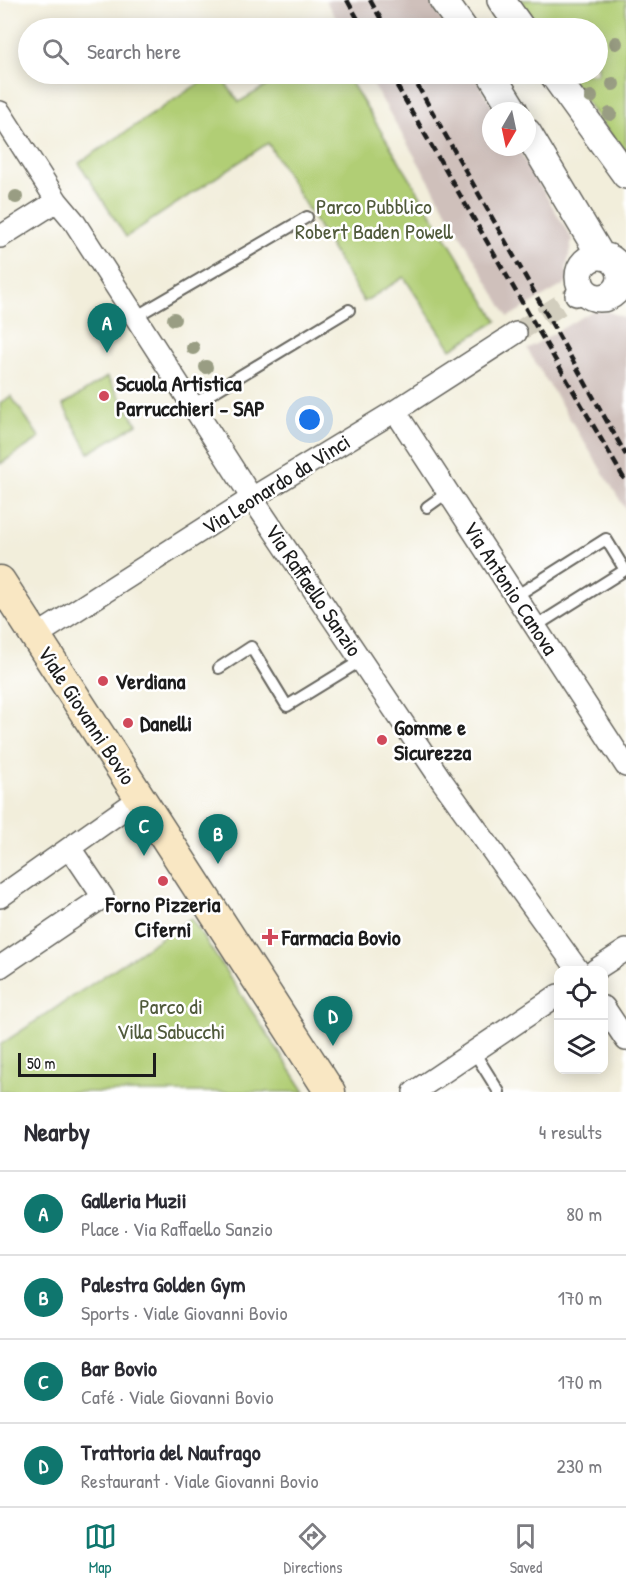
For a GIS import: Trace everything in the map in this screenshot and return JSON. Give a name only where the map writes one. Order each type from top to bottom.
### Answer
[{"type":"main road","name":"Viale Giovanni Bovio","points":[[2,589],[36,636],[330,1092]]},
{"type":"street","points":[[443,0],[456,18]]},
{"type":"street","points":[[456,0],[460,18]]},
{"type":"street","points":[[501,0],[514,18]]},
{"type":"street","points":[[497,84],[508,102]]},
{"type":"street","points":[[560,84],[626,175]]},
{"type":"street","name":"Via Raffaello Sanzio","points":[[0,112],[57,201],[73,220],[252,498],[442,781],[575,966]]},
{"type":"street","points":[[536,147],[582,222],[593,259]]},
{"type":"street","points":[[0,237],[57,201]]},
{"type":"street","points":[[593,259],[614,261],[619,266],[621,292],[602,299],[580,292],[579,276],[593,259]]},
{"type":"street","name":"Via Leonardo da Vinci","points":[[36,636],[516,333]]},
{"type":"street","name":"Via Antonio Canova","points":[[395,411],[626,766]]},
{"type":"street","points":[[0,897],[140,798]]},
{"type":"street","points":[[0,968],[103,897],[70,848]]},
{"type":"street","points":[[601,966],[626,950]]},
{"type":"street","points":[[414,1092],[554,998]]},
{"type":"street","points":[[608,1014],[626,1040]]},
{"type":"lane","points":[[135,317],[307,218]]},
{"type":"lane","points":[[192,405],[349,310]]},
{"type":"lane","points":[[427,507],[448,492]]},
{"type":"lane","points":[[516,596],[606,539],[625,570],[536,626]]},
{"type":"lane","points":[[219,668],[251,646],[287,706],[362,660]]},
{"type":"lane","points":[[474,1052],[499,1092]]},
{"type":"shaded area","points":[[325,0],[429,0],[440,18],[336,18]]},
{"type":"shaded area","points":[[373,84],[479,84],[490,102],[482,102],[482,156],[522,156],[572,239],[566,271],[572,280],[508,317]]},
{"type":"shaded area","points":[[594,310],[626,318],[626,510],[527,349]]},
{"type":"green space","points":[[515,0],[626,0],[626,156],[573,84],[608,84],[608,18],[527,18]]},
{"type":"green space","name":"Parco Pubblico Robert Baden Powell","points":[[198,84],[226,84],[239,102],[270,84],[352,84],[497,321],[451,349],[404,277],[364,302],[268,143],[126,237],[79,163]]},
{"type":"green space","points":[[107,377],[137,424],[89,453],[63,405]]},
{"type":"green space","points":[[11,396],[40,438],[0,464],[0,403]]},
{"type":"green space","name":"Parco di Villa Sabucchi","points":[[191,918],[305,1092],[0,1092],[0,1045]]},
{"type":"tunnel","points":[[516,333],[576,295]]},
{"type":"railway","points":[[347,0],[357,18]]},
{"type":"railway","points":[[370,0],[380,18]]},
{"type":"railway","points":[[396,84],[626,482]]},
{"type":"railway","points":[[417,84],[626,455]]},
{"type":"place","name":"Galleria Muzii","points":[[107,353]]},
{"type":"place","name":"Scuola Artistica Parrucchieri - SAP","points":[[104,396]]},
{"type":"place","name":"Verdiana","points":[[103,681]]},
{"type":"place","name":"Danelli","points":[[128,723]]},
{"type":"place","name":"Gomme e Sicurezza","points":[[382,740]]},
{"type":"place","name":"Bar Bovio","points":[[144,856]]},
{"type":"place","name":"Palestra Golden Gym","points":[[218,864]]},
{"type":"place","name":"Forno Pizzeria Ciferni","points":[[163,881]]},
{"type":"place","name":"Farmacia Bovio","points":[[270,937]]},
{"type":"place","name":"Trattoria del Naufrago","points":[[333,1046]]}]
